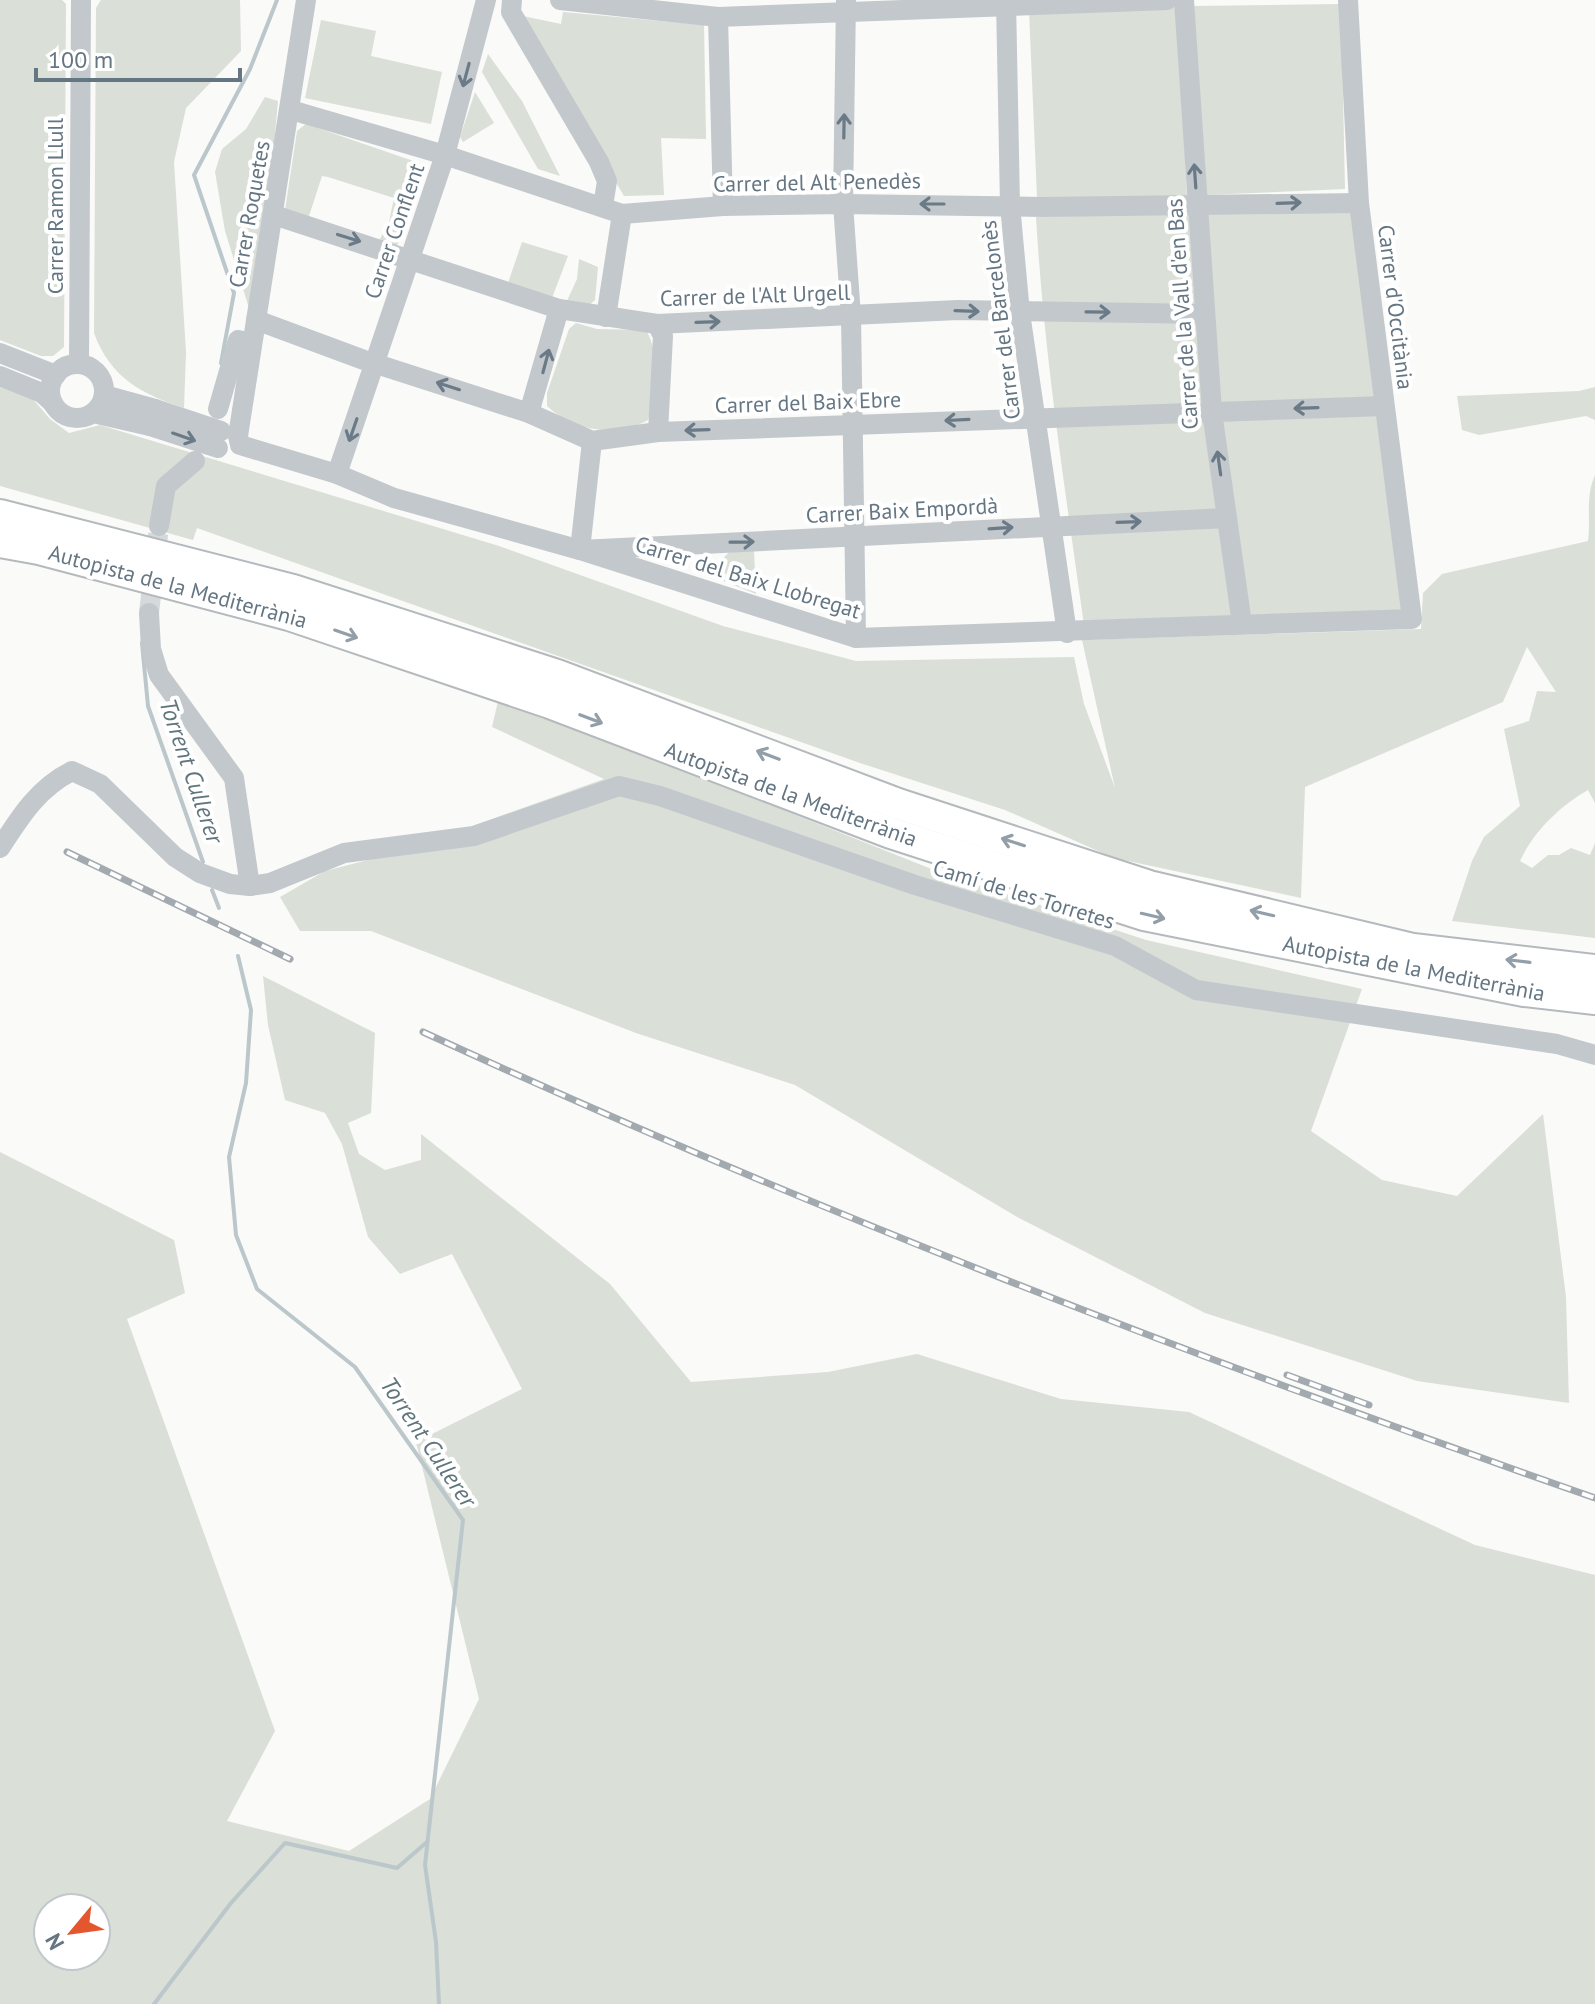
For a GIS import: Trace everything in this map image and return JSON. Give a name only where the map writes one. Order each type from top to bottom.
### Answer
[{"type":"highway","name":"Autopista de la Mediterrània","points":[[0,515],[293,590],[514,661],[898,804],[1149,886],[1413,949],[1595,970]]},
{"type":"highway","name":"Autopista de la Mediterrània","points":[[0,542],[39,549],[289,615],[550,703],[891,833],[1144,915],[1509,989],[1595,999]]},
{"type":"street","name":"Carrer Ramon Llull","points":[[79,364],[81,0]]},
{"type":"street","name":"Carrer Roquetes","points":[[236,440],[291,110],[306,0]]},
{"type":"street","name":"Carrer Conflent","points":[[337,474],[445,155],[486,0]]},
{"type":"street","points":[[512,0],[511,12],[599,162],[607,181],[613,210],[606,317]]},
{"type":"street","points":[[560,0],[636,3],[718,17],[846,6],[1167,0]]},
{"type":"street","name":"Carrer de la Vall d'en Bas","points":[[1184,0],[1212,412],[1242,624]]},
{"type":"street","name":"Carrer d'Occitània","points":[[1348,0],[1359,203],[1412,619]]},
{"type":"street","name":"Carrer del Barcelonès","points":[[1006,2],[1010,205],[1020,313],[1067,633]]},
{"type":"street","points":[[846,6],[843,204],[851,316],[856,638]]},
{"type":"street","points":[[718,17],[723,206]]},
{"type":"street","name":"Carrer del Alt Penedès","points":[[291,110],[445,155],[613,210],[843,204],[1197,206],[1359,203]]},
{"type":"street","name":"Carrer de l'Alt Urgell","points":[[274,215],[559,309],[657,324],[958,310],[1205,314]]},
{"type":"street","points":[[529,413],[559,309]]},
{"type":"street","points":[[256,320],[529,413],[592,441],[580,550]]},
{"type":"street","points":[[657,324],[663,336],[658,432]]},
{"type":"street","points":[[218,409],[238,340],[252,343]]},
{"type":"street","points":[[0,353],[56,375]]},
{"type":"street","points":[[0,376],[42,393],[53,403],[71,417],[98,404],[95,371],[79,364],[71,365],[56,375],[50,388],[53,403]]},
{"type":"street","name":"Carrer del Baix Llobregat","points":[[98,404],[153,417],[218,448],[236,440],[337,474],[394,498],[580,550],[856,638],[1412,619]]},
{"type":"street","name":"Carrer del Baix Ebre","points":[[592,441],[658,432],[1384,406]]},
{"type":"street","points":[[159,526],[166,486],[195,461]]},
{"type":"street","name":"Carrer Baix Empordà","points":[[580,550],[671,543],[855,539],[1051,524],[1227,518]]},
{"type":"street","points":[[149,613],[151,649],[159,675],[234,778],[250,886]]},
{"type":"street","name":"Camí de les Torretes","points":[[0,848],[24,810],[52,782],[77,772],[100,784],[175,857],[200,873],[230,884],[250,886],[270,883],[344,853],[474,836],[619,786],[660,796],[889,877],[1115,946],[1196,990],[1557,1044],[1595,1055]]},
{"type":"shaded area","points":[[0,0],[62,0],[66,4],[64,347],[53,356],[41,356],[0,340]]},
{"type":"shaded area","points":[[101,0],[240,0],[241,51],[186,108],[174,162],[186,352],[184,408],[154,397],[129,382],[109,361],[94,333],[96,8]]},
{"type":"shaded area","points":[[1341,4],[1345,189],[1206,195],[1194,6]]},
{"type":"shaded area","points":[[1178,5],[1187,197],[1037,197],[1029,10]]},
{"type":"shaded area","points":[[563,12],[704,25],[706,139],[661,138],[664,195],[624,196],[518,15],[561,24]]},
{"type":"shaded area","points":[[321,20],[376,31],[371,56],[442,72],[431,124],[305,98]]},
{"type":"shaded area","points":[[488,54],[522,101],[560,176],[538,169],[482,72]]},
{"type":"shaded area","points":[[475,92],[494,123],[463,142],[460,137]]},
{"type":"shaded area","points":[[265,97],[278,101],[270,187],[249,308],[225,231],[215,172],[222,149],[246,129]]},
{"type":"shaded area","points":[[306,124],[422,164],[425,171],[397,246],[379,241],[389,222],[394,198],[322,176],[308,219],[285,210],[297,131]]},
{"type":"shaded area","points":[[1350,206],[1404,612],[1084,625],[1050,370],[1036,217]]},
{"type":"shaded area","points":[[522,242],[568,256],[552,298],[508,283]]},
{"type":"shaded area","points":[[579,259],[598,267],[595,300],[587,307],[567,301],[577,279]]},
{"type":"shaded area","points":[[576,323],[597,329],[646,330],[656,374],[648,420],[622,429],[595,429],[569,421],[547,406],[547,393],[569,329]]},
{"type":"shaded area","points":[[0,385],[32,398],[50,419],[69,433],[100,425],[499,546],[723,626],[856,661],[1074,657],[1084,704],[1115,788],[1082,640],[1421,629],[1423,593],[1442,574],[1588,541],[1589,500],[1595,475],[1595,803],[1588,790],[1568,803],[1540,830],[1520,861],[1532,868],[1548,855],[1559,855],[1571,848],[1590,855],[1595,843],[1595,938],[1452,921],[1472,861],[1484,837],[1520,806],[1504,729],[1529,721],[1537,691],[1556,692],[1527,647],[1503,702],[1305,787],[1301,898],[1114,858],[1005,810],[860,763],[197,528],[193,540],[0,486]]},
{"type":"shaded area","points":[[1595,387],[1595,420],[1586,416],[1479,435],[1462,430],[1457,396],[1579,391]]},
{"type":"shaded area","points":[[731,550],[754,550],[756,594],[721,580],[718,564]]},
{"type":"shaded area","points":[[499,697],[939,872],[1146,940],[1362,989],[1311,1131],[1382,1180],[1457,1196],[1543,1114],[1566,1297],[1569,1403],[1417,1381],[1205,1313],[1019,1218],[795,1085],[636,1033],[371,931],[300,931],[280,897],[325,871],[399,852],[604,779],[492,727]]},
{"type":"shaded area","points":[[263,976],[375,1033],[371,1113],[348,1123],[359,1154],[385,1170],[421,1160],[421,1134],[610,1284],[691,1382],[828,1372],[917,1354],[1061,1399],[1189,1412],[1475,1545],[1595,1575],[1595,2004],[0,2004],[0,1152],[174,1240],[185,1293],[127,1319],[275,1731],[227,1821],[349,1851],[430,1799],[479,1699],[416,1442],[522,1389],[452,1254],[400,1274],[368,1237],[342,1144],[325,1113],[285,1100],[268,1025]]},
{"type":"waterway","name":"Torrent Cullerer","points":[[221,363],[234,293],[194,175],[250,69],[277,0]]},
{"type":"waterway","name":"Torrent Cullerer","points":[[151,608],[155,597]]},
{"type":"waterway","name":"Torrent Cullerer","points":[[142,643],[148,706],[203,862]]},
{"type":"waterway","name":"Torrent Cullerer","points":[[212,890],[219,908]]},
{"type":"waterway","name":"Torrent Cullerer","points":[[238,956],[251,1010],[246,1083],[229,1157],[236,1235],[257,1289],[355,1367],[463,1520],[425,1865],[436,1942],[439,2004]]},
{"type":"waterway","points":[[154,2004],[231,1903],[285,1843],[397,1868],[427,1842]]},
{"type":"tunnel","points":[[149,613],[159,526]]},
{"type":"railway","points":[[67,852],[290,959]]},
{"type":"railway","points":[[423,1032],[711,1160],[1003,1279],[1298,1391],[1595,1498]]},
{"type":"railway","points":[[1287,1375],[1369,1405]]}]
